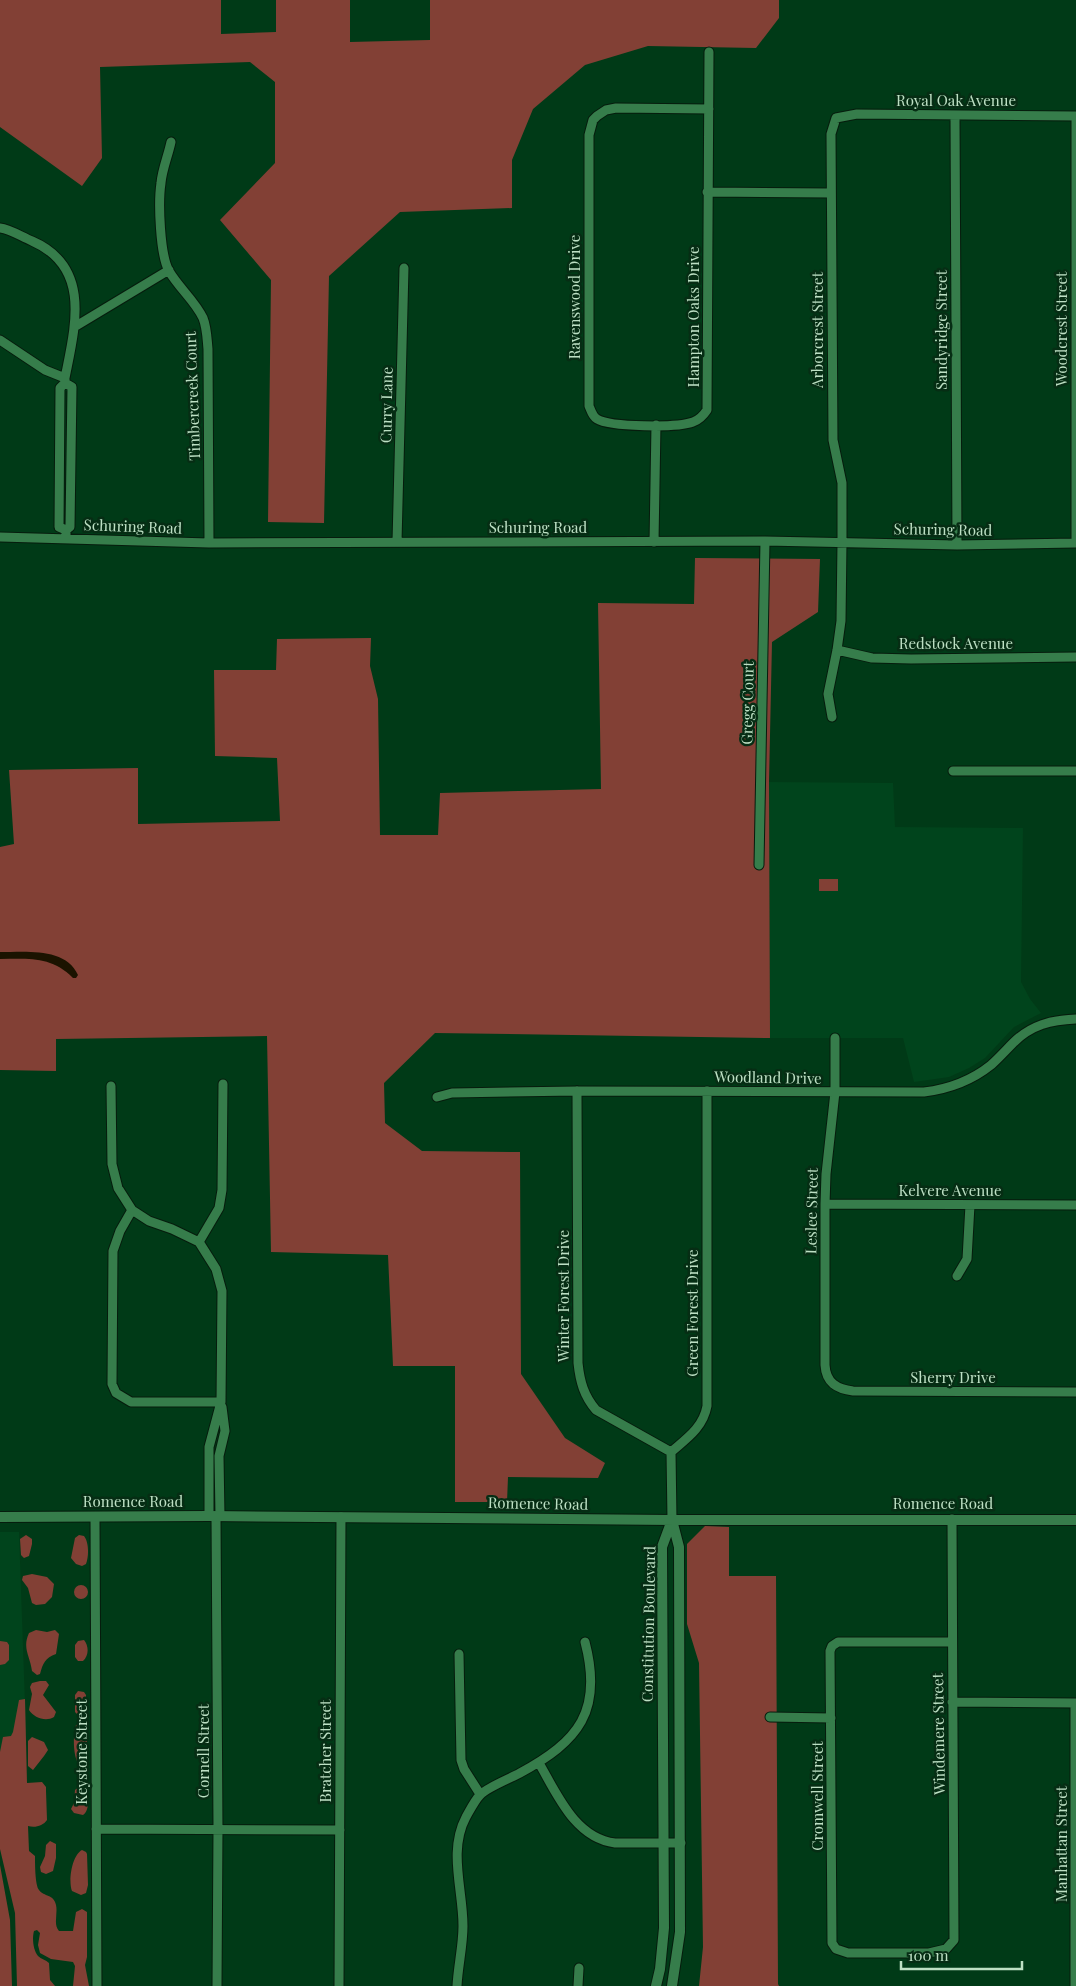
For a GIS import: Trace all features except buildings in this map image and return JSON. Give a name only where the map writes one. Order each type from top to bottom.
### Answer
[{"type":"street","name":"Hampton Oaks Drive","points":[[656,425],[688,424],[699,419],[707,410],[709,52]]},
{"type":"street","name":"Ravenswood Drive","points":[[656,425],[606,423],[594,416],[589,406],[589,135],[593,120],[606,110],[616,108],[709,109]]},
{"type":"street","name":"Royal Oak Avenue","points":[[836,118],[858,114],[1076,116]]},
{"type":"street","name":"Sandyridge Street","points":[[955,116],[957,545]]},
{"type":"street","name":"Woodcrest Street","points":[[1076,116],[1076,543]]},
{"type":"street","name":"Arborcrest Street","points":[[832,716],[828,694],[838,650],[841,621],[842,542],[842,483],[833,440],[831,134],[836,118]]},
{"type":"street","name":"Timbercreek Court","points":[[171,142],[160,183],[162,252],[169,270],[196,306],[203,319],[206,332],[208,349],[209,543]]},
{"type":"street","points":[[707,192],[831,193]]},
{"type":"street","points":[[0,228],[38,244],[62,261],[70,273],[74,289],[76,326],[65,381],[60,388],[59,505],[60,527],[66,534]]},
{"type":"street","name":"Curry Lane","points":[[397,542],[404,268]]},
{"type":"street","points":[[76,326],[169,270]]},
{"type":"street","points":[[0,340],[65,381]]},
{"type":"street","points":[[654,542],[656,425]]},
{"type":"street","name":"Schuring Road","points":[[0,536],[66,534],[209,543],[766,541],[957,545],[1076,543]]},
{"type":"street","name":"Gregg Court","points":[[759,866],[766,541]]},
{"type":"street","name":"Redstock Avenue","points":[[838,650],[872,658],[1076,657]]},
{"type":"street","points":[[953,771],[1076,771]]},
{"type":"street","name":"Woodland Drive","points":[[437,1097],[452,1093],[577,1091],[906,1093],[939,1090],[954,1086],[979,1074],[1015,1041],[1036,1026],[1048,1021],[1076,1019]]},
{"type":"street","name":"Leslee Street","points":[[832,1384],[826,1376],[825,1364],[825,1204],[826,1174],[835,1092],[834,1038]]},
{"type":"street","points":[[111,1086],[112,1164],[118,1188],[132,1210],[149,1221],[172,1229],[199,1242],[219,1208],[222,1190],[223,1084]]},
{"type":"street","name":"Winter Forest Drive","points":[[577,1091],[578,1364],[580,1380],[588,1400],[596,1410],[671,1452]]},
{"type":"street","name":"Green Forest Drive","points":[[671,1452],[692,1435],[703,1419],[706,1406],[707,1091]]},
{"type":"street","name":"Kelvere Avenue","points":[[825,1204],[1076,1205]]},
{"type":"street","points":[[958,1276],[967,1259],[970,1205]]},
{"type":"street","points":[[132,1210],[120,1231],[113,1251],[112,1384],[116,1393],[131,1402],[222,1402]]},
{"type":"street","name":"Cornell Street","points":[[199,1242],[216,1269],[222,1291],[222,1402],[209,1446],[215,1516],[218,1829],[217,1986]]},
{"type":"street","name":"Sherry Drive","points":[[832,1384],[839,1388],[854,1391],[1076,1392]]},
{"type":"street","points":[[671,1452],[672,1520]]},
{"type":"street","name":"Romence Road","points":[[0,1517],[215,1516],[672,1520],[1076,1520]]},
{"type":"street","name":"Bratcher Street","points":[[339,1986],[341,1517]]},
{"type":"street","name":"Keystone Street","points":[[95,1518],[97,1986]]},
{"type":"street","name":"Windemere Street","points":[[834,1946],[848,1953],[929,1952],[948,1947],[954,1940],[952,1519]]},
{"type":"street","name":"Constitution Boulevard","points":[[656,1986],[660,1969],[664,1928],[662,1547],[672,1520]]},
{"type":"street","name":"Constitution Boulevard","points":[[672,1520],[680,1547],[681,1843],[680,1932],[672,1986]]},
{"type":"street","points":[[457,1986],[463,1928],[462,1901],[456,1866],[457,1842],[465,1819],[480,1794],[539,1763],[566,1742],[574,1733],[590,1704],[592,1681],[585,1642]]},
{"type":"street","name":"Cromwell Street","points":[[834,1946],[832,1943],[830,1651],[832,1646],[838,1642],[952,1642]]},
{"type":"street","points":[[459,1654],[461,1760],[464,1769],[480,1794]]},
{"type":"street","points":[[952,1702],[1076,1703]]},
{"type":"street","name":"Manhattan Street","points":[[1075,1986],[1076,1703]]},
{"type":"street","points":[[770,1717],[831,1718]]},
{"type":"street","points":[[539,1763],[574,1820],[591,1835],[605,1842],[615,1843],[681,1843]]},
{"type":"street","points":[[96,1829],[340,1830]]},
{"type":"street","points":[[578,1986],[579,1968]]},
{"type":"shaded area","points":[[0,0],[221,0],[221,34],[276,32],[276,0],[350,0],[350,42],[430,40],[430,0],[779,0],[779,18],[756,48],[648,46],[585,65],[533,109],[512,160],[512,208],[400,212],[329,276],[324,523],[268,522],[271,280],[220,220],[275,163],[275,82],[250,62],[100,67],[102,158],[82,186],[0,127]]},
{"type":"shaded area","points":[[695,558],[820,559],[818,612],[772,642],[769,782],[770,1038],[435,1033],[384,1083],[385,1123],[422,1151],[520,1152],[521,1374],[565,1438],[605,1463],[598,1478],[508,1477],[507,1502],[455,1502],[455,1366],[393,1366],[388,1255],[271,1252],[267,1036],[56,1039],[56,1071],[0,1070],[0,847],[14,844],[9,770],[138,768],[138,824],[280,821],[277,758],[215,756],[214,670],[276,670],[277,639],[371,638],[370,666],[378,699],[380,835],[438,835],[440,793],[601,789],[598,603],[694,604]]},
{"type":"shaded area","points":[[769,782],[893,783],[895,827],[1023,828],[1021,982],[1030,999],[1041,1013],[1014,1027],[985,1058],[969,1068],[949,1077],[914,1082],[903,1038],[770,1038]]},
{"type":"shaded area","points":[[819,879],[838,879],[838,891],[819,891]]},
{"type":"shaded area","points":[[0,952],[33,952],[55,955],[72,966],[78,975],[76,978],[73,978],[56,966],[39,960],[0,959]]},
{"type":"shaded area","points":[[705,1526],[729,1527],[729,1576],[776,1576],[779,1986],[699,1986],[703,1947],[699,1663],[687,1624],[687,1544]]},
{"type":"shaded area","points":[[0,1532],[19,1532],[26,1733],[0,1769]]},
{"type":"shaded area","points":[[26,1535],[32,1539],[32,1544],[29,1556],[24,1558],[21,1555],[20,1539]]},
{"type":"shaded area","points":[[79,1535],[84,1536],[86,1539],[88,1549],[86,1564],[82,1566],[76,1564],[71,1558],[75,1538]]},
{"type":"shaded area","points":[[32,1574],[47,1577],[54,1584],[52,1597],[45,1604],[36,1605],[32,1603],[28,1588],[22,1580],[23,1576]]},
{"type":"shaded area","points":[[78,1585],[84,1585],[88,1592],[84,1599],[78,1599],[74,1595],[74,1589]]},
{"type":"shaded area","points":[[36,1630],[47,1632],[55,1630],[59,1634],[56,1654],[47,1659],[43,1664],[40,1674],[37,1675],[32,1671],[26,1643],[29,1633]]},
{"type":"shaded area","points":[[84,1640],[88,1651],[83,1661],[78,1661],[75,1657],[75,1645],[78,1641]]},
{"type":"shaded area","points":[[0,1641],[7,1642],[9,1645],[9,1660],[5,1664],[0,1665]]},
{"type":"shaded area","points":[[46,1681],[49,1685],[43,1695],[56,1712],[54,1717],[47,1719],[34,1715],[29,1710],[32,1694],[30,1687],[32,1683]]},
{"type":"shaded area","points":[[78,1691],[84,1692],[86,1695],[86,1713],[80,1717],[75,1712],[75,1695]]},
{"type":"shaded area","points":[[25,1699],[27,1783],[42,1782],[46,1787],[47,1820],[39,1826],[28,1826],[29,1851],[35,1856],[36,1879],[39,1890],[55,1901],[56,1925],[59,1931],[73,1931],[76,1912],[82,1909],[87,1912],[87,1957],[85,1965],[89,1986],[73,1986],[75,1966],[73,1962],[51,1959],[40,1953],[38,1945],[40,1933],[37,1930],[34,1931],[33,1937],[35,1951],[38,1956],[49,1963],[50,1980],[55,1986],[17,1986],[15,1913],[0,1849],[0,1752],[3,1737],[11,1736],[13,1732],[19,1700]]},
{"type":"shaded area","points":[[82,1723],[87,1727],[87,1760],[82,1763],[77,1761],[74,1733],[76,1725]]},
{"type":"shaded area","points":[[32,1737],[44,1742],[48,1750],[33,1770],[28,1766],[28,1741]]},
{"type":"shaded area","points":[[80,1786],[85,1787],[88,1798],[87,1810],[83,1815],[74,1813],[71,1809],[74,1803],[75,1790]]},
{"type":"shaded area","points":[[50,1841],[56,1844],[56,1858],[53,1871],[46,1874],[41,1872],[40,1867],[45,1856],[46,1845]]},
{"type":"shaded area","points":[[82,1850],[87,1854],[88,1885],[86,1893],[81,1895],[72,1891],[70,1881],[73,1863]]},
{"type":"shaded area","points":[[0,1865],[10,1920],[12,1986],[0,1986]]}]
